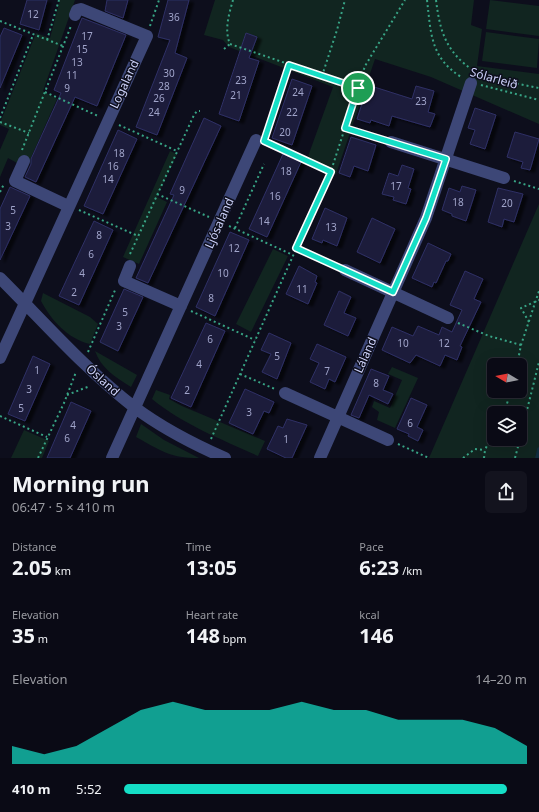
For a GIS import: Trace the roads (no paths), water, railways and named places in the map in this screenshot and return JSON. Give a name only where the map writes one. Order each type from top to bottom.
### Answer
[{"type":"street","name":"Logaland","points":[[0,358],[68,206],[147,36],[81,9],[77,10],[75,15]]},
{"type":"street","name":"Láland","points":[[320,458],[426,218],[471,82]]},
{"type":"street","name":"Ljósaland","points":[[112,458],[256,140]]},
{"type":"street","points":[[391,142],[504,178]]},
{"type":"street","points":[[22,156],[15,181],[68,206]]},
{"type":"street","points":[[130,262],[124,281],[181,306]]},
{"type":"street","points":[[345,270],[448,318]]},
{"type":"street","name":"Ósland","points":[[0,278],[94,373],[135,408],[168,430],[225,458]]},
{"type":"street","points":[[285,394],[388,440]]},
{"type":"waterway","points":[[537,458],[539,449]]}]
